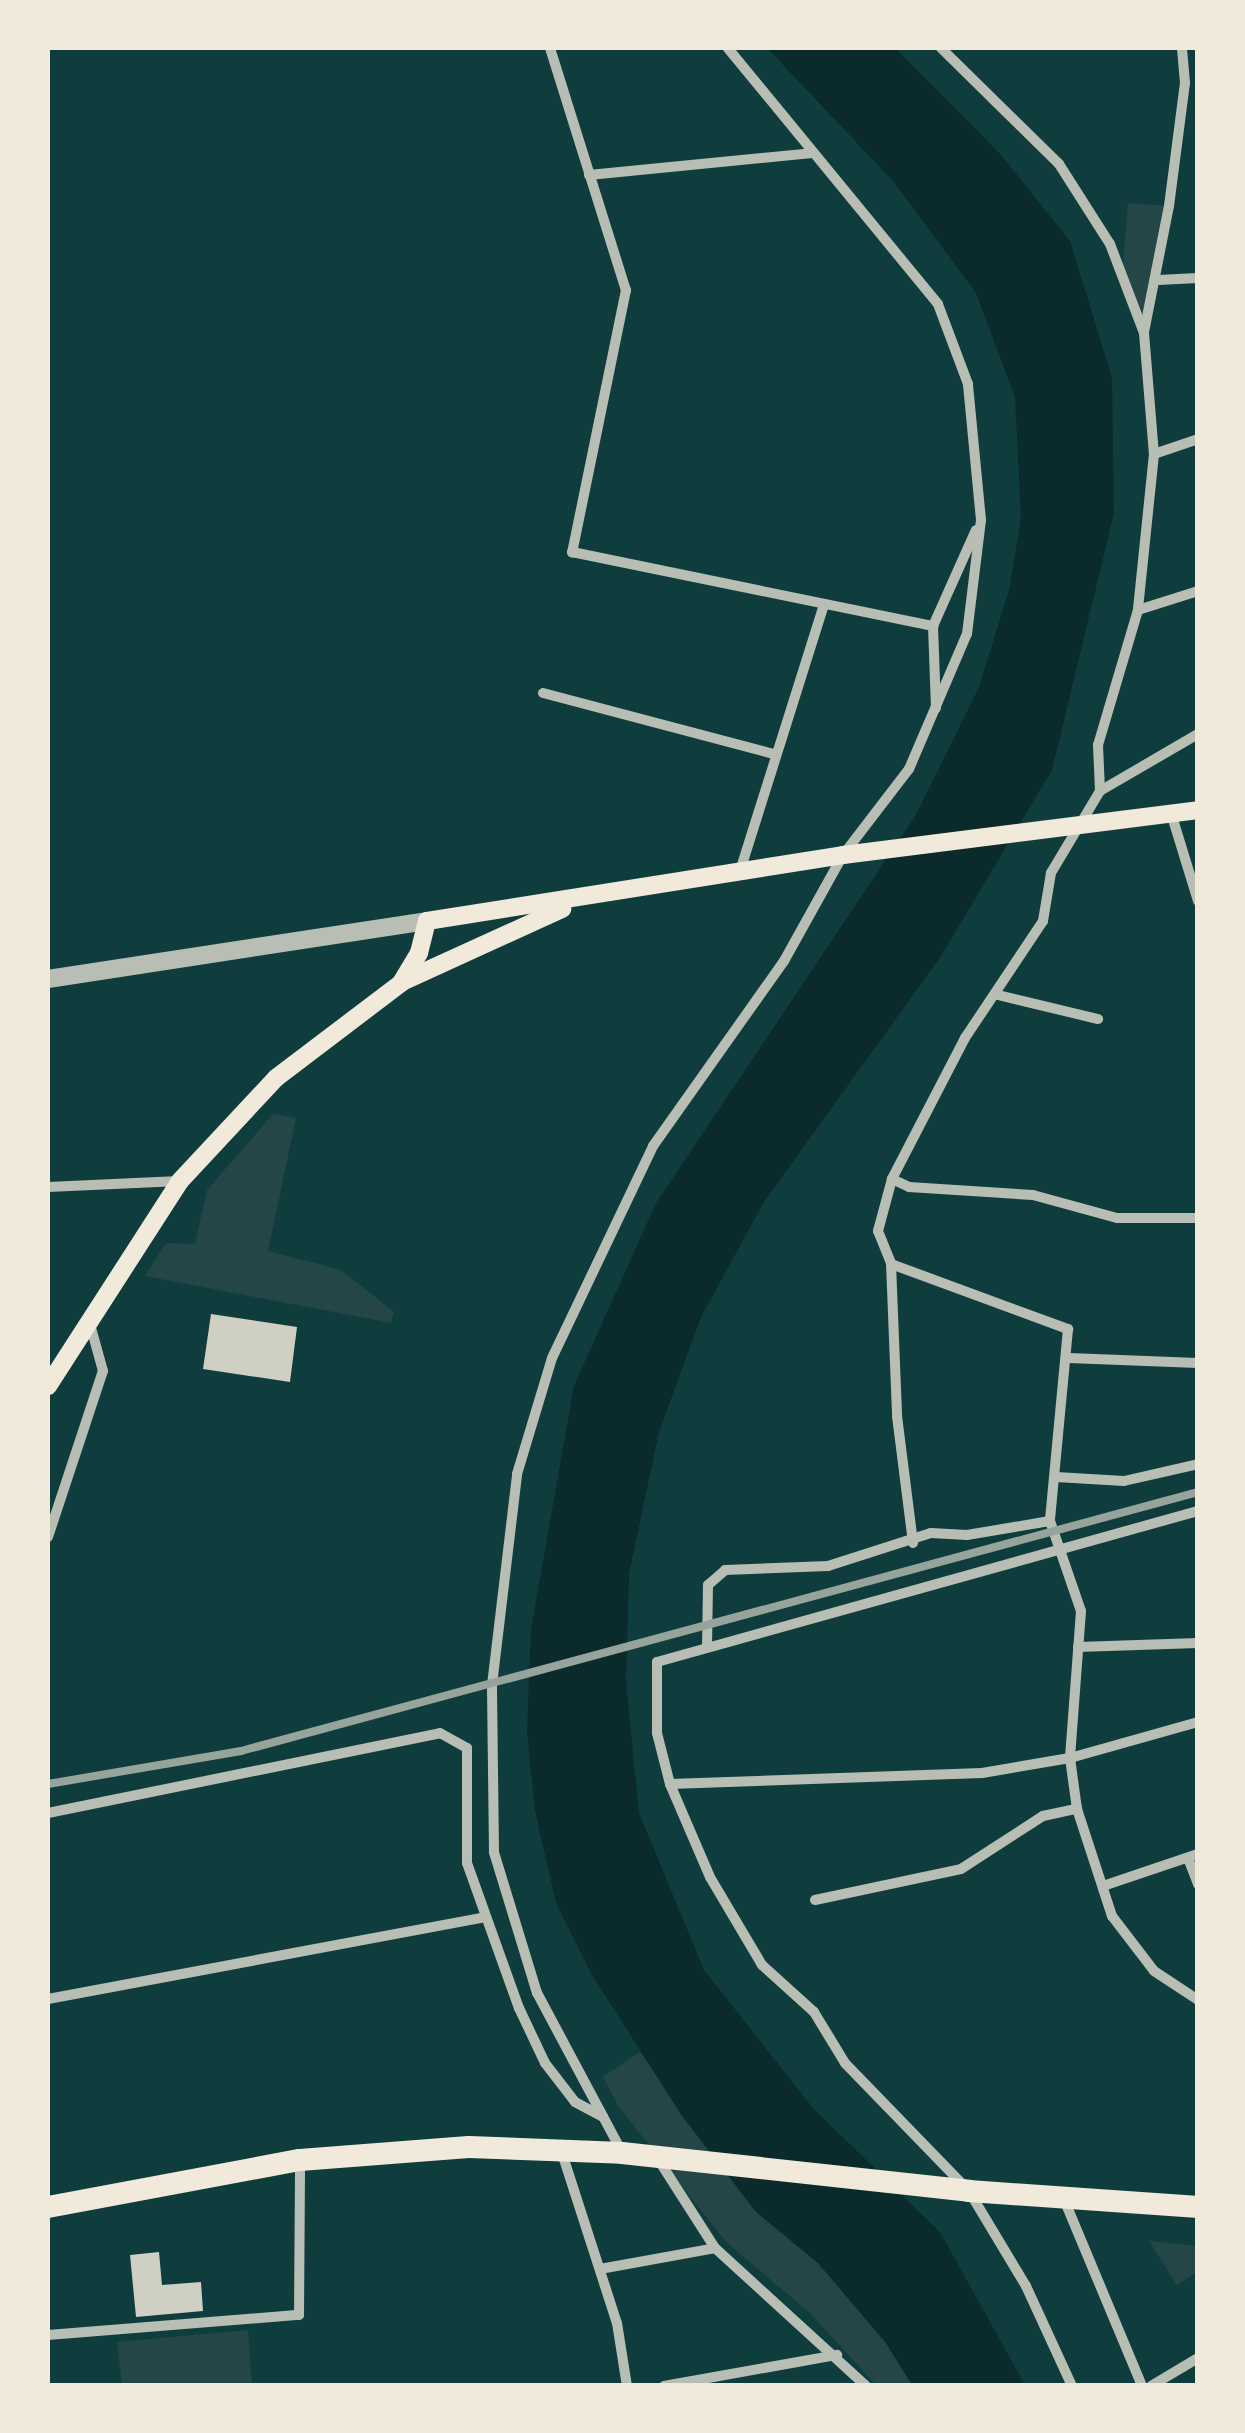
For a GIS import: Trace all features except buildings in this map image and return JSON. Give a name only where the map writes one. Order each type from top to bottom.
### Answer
[{"type":"highway","points":[[48,2207],[300,2160],[469,2147],[622,2153],[969,2191],[1198,2207]]},
{"type":"main road","points":[[401,983],[419,953],[426,921],[842,855],[1198,810]]},
{"type":"main road","points":[[48,1386],[180,1181],[276,1078],[401,983],[522,923],[600,896]]},
{"type":"street","points":[[550,48],[626,290],[572,552],[823,608],[933,626]]},
{"type":"street","points":[[622,2153],[537,1993],[494,1852],[492,1685],[518,1474],[552,1358],[653,1146],[784,961],[842,855],[909,769],[936,713],[966,634],[981,520],[968,384],[938,304],[728,48]]},
{"type":"street","points":[[941,48],[1059,164],[1110,244],[1144,333],[1154,454],[1138,610],[1098,745],[1100,791]]},
{"type":"street","points":[[1144,333],[1158,280],[1185,83],[1182,48]]},
{"type":"street","points":[[590,175],[812,153]]},
{"type":"street","points":[[1158,280],[1198,278]]},
{"type":"street","points":[[1154,454],[1198,439]]},
{"type":"street","points":[[936,713],[933,626],[981,520]]},
{"type":"street","points":[[1138,610],[1198,591]]},
{"type":"street","points":[[740,871],[823,608]]},
{"type":"street","points":[[544,693],[774,754]]},
{"type":"street","points":[[912,1543],[897,1416],[891,1264],[878,1232],[892,1179],[965,1038],[1044,921],[1052,872],[1067,826],[1100,791],[1198,734]]},
{"type":"street","points":[[1172,814],[1198,901]]},
{"type":"street","points":[[48,979],[426,921]]},
{"type":"street","points":[[998,994],[1098,1019]]},
{"type":"street","points":[[892,1179],[908,1187],[1033,1195],[1117,1218],[1198,1218]]},
{"type":"street","points":[[48,1186],[180,1181]]},
{"type":"street","points":[[891,1264],[1068,1329],[1069,1358],[1055,1431],[1056,1477],[1050,1521],[1080,1611],[1070,1758],[1077,1810],[1112,1916],[1154,1971],[1198,2000]]},
{"type":"street","points":[[48,1537],[104,1371],[88,1319]]},
{"type":"street","points":[[1069,1358],[1198,1363]]},
{"type":"street","points":[[1056,1477],[1124,1481],[1198,1464]]},
{"type":"street","points":[[1072,2386],[1026,2286],[969,2191],[845,2063],[814,2012],[762,1965],[710,1877],[670,1784],[657,1734],[657,1662],[1198,1511]]},
{"type":"street","points":[[707,1648],[708,1585],[725,1570],[828,1566],[912,1543],[930,1533],[967,1535],[1050,1521]]},
{"type":"street","points":[[1078,1647],[1198,1643]]},
{"type":"street","points":[[670,1784],[982,1772],[1070,1758],[1198,1722]]},
{"type":"street","points":[[48,1813],[440,1733],[467,1748],[467,1863],[482,1918],[546,2063],[575,2102],[604,2118]]},
{"type":"street","points":[[815,1900],[961,1870],[1043,1816],[1077,1810]]},
{"type":"street","points":[[1103,1886],[1193,1856],[1198,1884]]},
{"type":"street","points":[[48,1999],[482,1918]]},
{"type":"street","points":[[560,2149],[600,2269],[627,2386]]},
{"type":"street","points":[[657,2158],[715,2248],[837,2355],[866,2386]]},
{"type":"street","points":[[48,2335],[299,2315],[300,2160]]},
{"type":"street","points":[[1063,2196],[1142,2386]]},
{"type":"street","points":[[600,2269],[715,2248]]},
{"type":"street","points":[[664,2386],[837,2355]]},
{"type":"street","points":[[1151,2386],[1198,2358]]},
{"type":"shaded area","points":[[767,48],[895,48],[1002,156],[1070,241],[1112,378],[1114,513],[1052,770],[941,956],[764,1202],[701,1317],[659,1432],[629,1574],[626,1681],[639,1813],[704,1970],[813,2108],[940,2232],[1025,2385],[912,2385],[886,2343],[818,2263],[756,2212],[682,2116],[592,1975],[556,1903],[535,1811],[527,1731],[531,1629],[574,1386],[656,1203],[916,815],[979,687],[1009,590],[1021,519],[1015,397],[976,293],[893,181]]},
{"type":"shaded area","points":[[1128,203],[1169,206],[1144,333],[1122,275]]},
{"type":"shaded area","points":[[273,1114],[296,1118],[268,1251],[341,1270],[394,1312],[391,1323],[145,1276],[166,1243],[195,1244],[207,1190]]},
{"type":"shaded area","points":[[640,2052],[756,2211],[818,2263],[886,2343],[912,2385],[876,2385],[809,2312],[727,2243],[619,2107],[603,2077]]},
{"type":"shaded area","points":[[1149,2241],[1197,2246],[1197,2272],[1177,2285]]},
{"type":"shaded area","points":[[248,2330],[252,2385],[122,2385],[117,2342]]},
{"type":"railway","points":[[48,1784],[241,1751],[1198,1492]]}]
